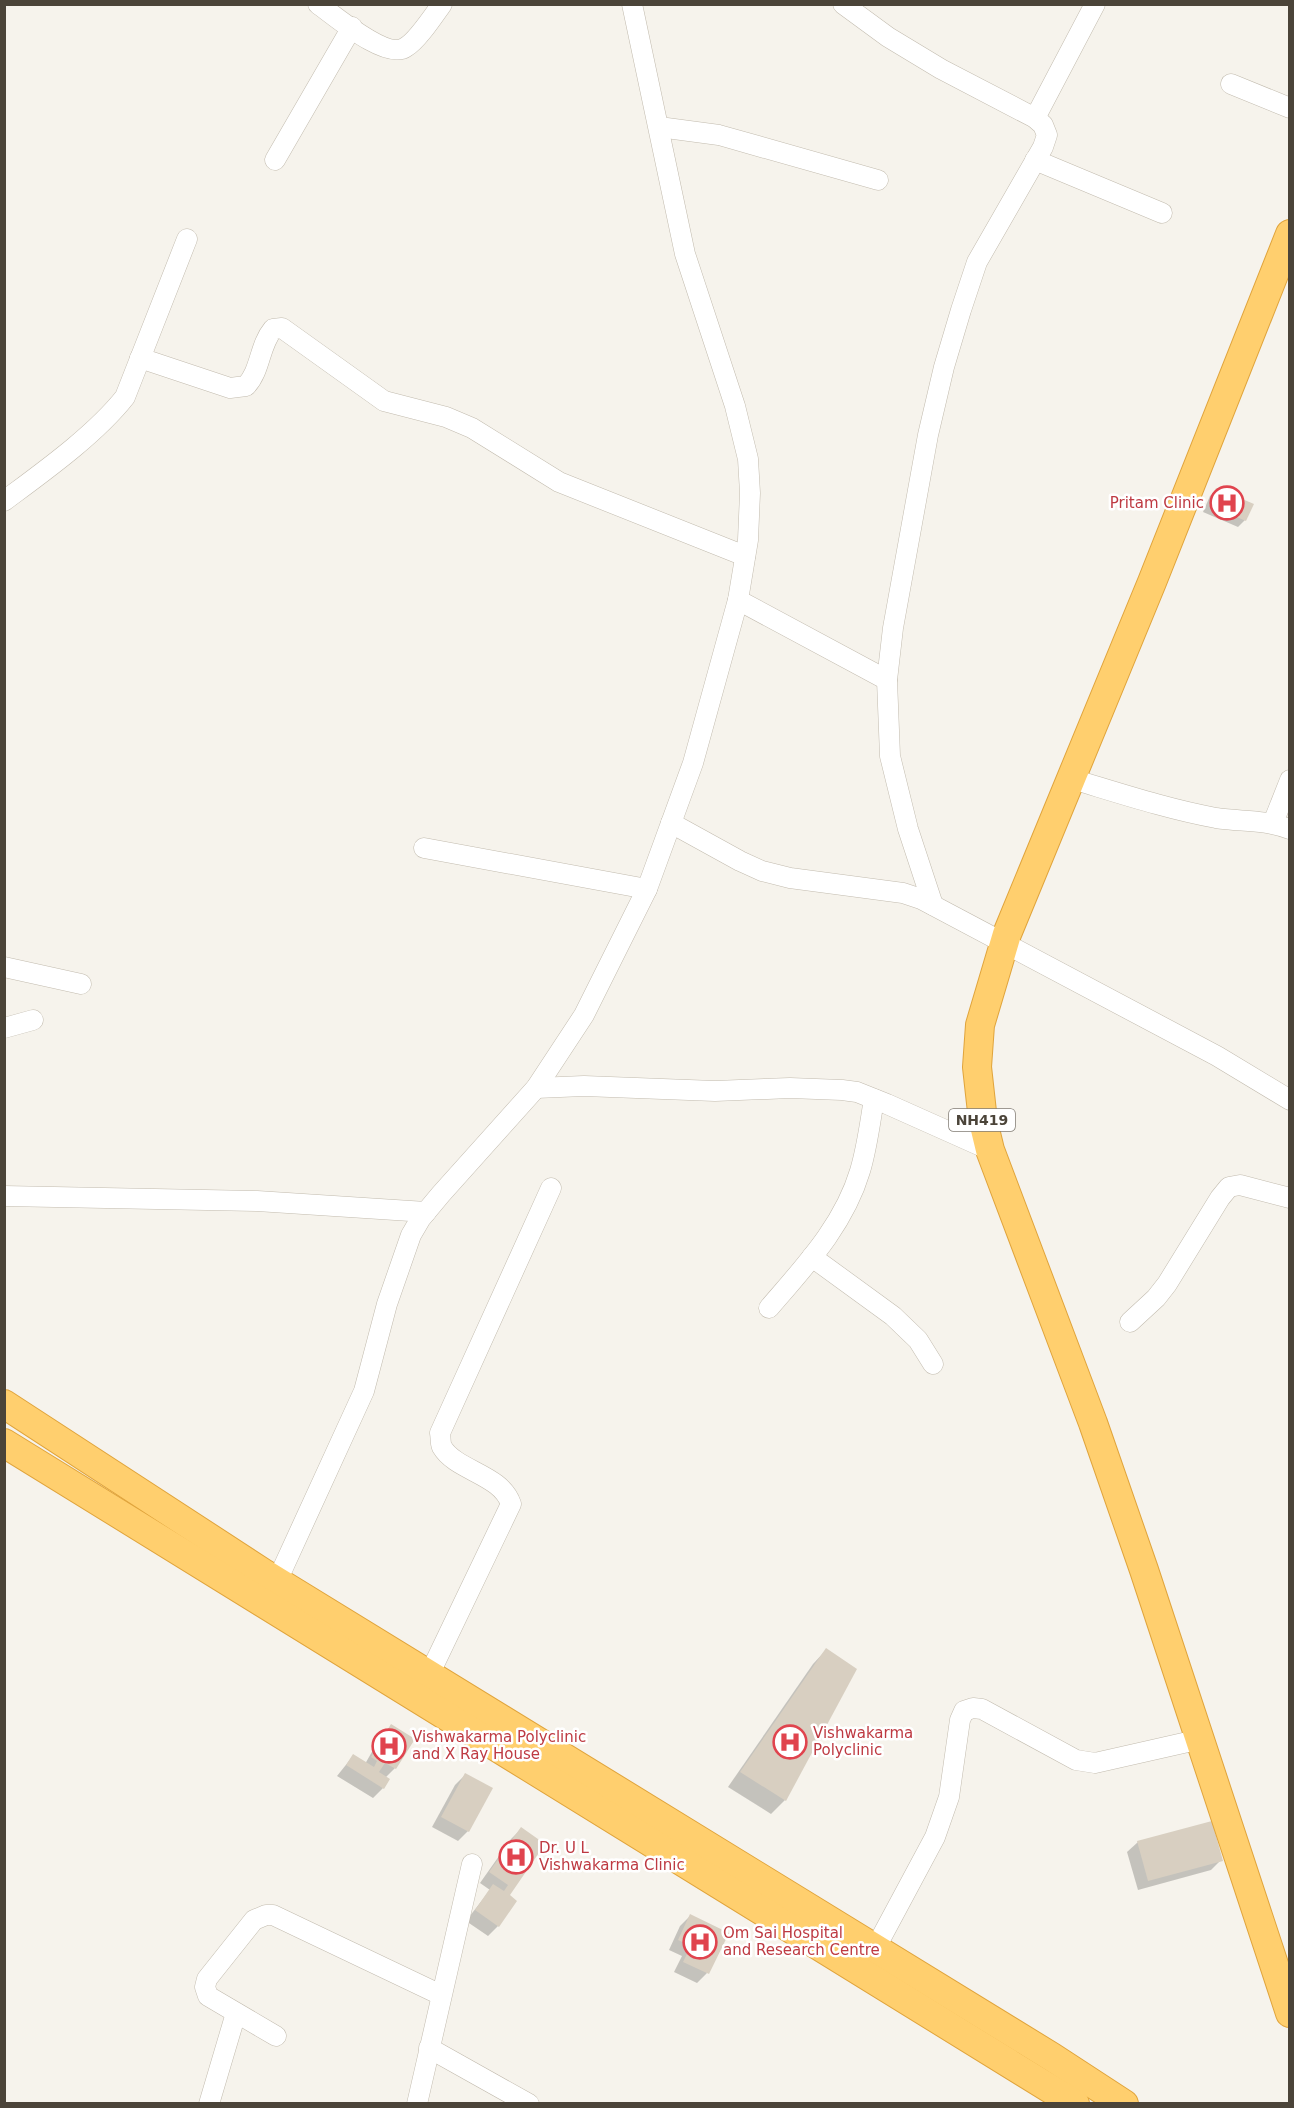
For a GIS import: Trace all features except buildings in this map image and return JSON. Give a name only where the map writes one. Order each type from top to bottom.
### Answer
[{"type":"highway","name":"NH419","points":[[1288,1997],[1093,1423],[990,1150],[982,1121],[977,1067],[980,1025],[1005,942],[1152,582],[1290,234]]},
{"type":"highway","points":[[4,1404],[277,1581],[1124,2103]]},
{"type":"highway","points":[[4,1443],[1075,2103]]},
{"type":"street","points":[[318,4],[380,46],[396,52],[407,47],[442,4]]},
{"type":"street","points":[[277,1581],[364,1391],[387,1304],[411,1235],[426,1212],[536,1088],[584,1015],[647,889],[693,763],[738,600],[745,555],[750,493],[748,459],[735,406],[685,254],[633,4]]},
{"type":"street","points":[[843,4],[941,69],[1035,118],[1043,125],[1047,135],[977,262],[944,367],[928,435],[893,628],[887,680],[890,756],[908,829],[933,905]]},
{"type":"street","points":[[1035,118],[1095,4]]},
{"type":"street","points":[[275,160],[352,27]]},
{"type":"street","points":[[1231,84],[1290,108]]},
{"type":"street","points":[[658,127],[719,135],[878,180]]},
{"type":"street","points":[[1035,160],[1162,213]]},
{"type":"street","points":[[4,501],[45,470],[114,411],[125,397],[188,238]]},
{"type":"street","points":[[140,358],[231,388],[246,386],[254,378],[266,338],[273,329],[282,328],[384,400],[446,417],[472,428],[559,482],[745,555]]},
{"type":"street","points":[[738,600],[887,680]]},
{"type":"street","points":[[1072,779],[1183,811],[1281,826],[1290,780]]},
{"type":"street","points":[[671,823],[762,871],[789,878],[903,893],[933,905],[1217,1056],[1290,1100]]},
{"type":"street","points":[[424,848],[647,889]]},
{"type":"street","points":[[4,967],[81,984]]},
{"type":"street","points":[[4,1028],[33,1020]]},
{"type":"street","points":[[536,1088],[584,1086],[715,1091],[825,1089],[857,1092],[990,1150]]},
{"type":"street","points":[[769,1308],[812,1257],[839,1219],[854,1190],[861,1169],[874,1099]]},
{"type":"street","points":[[1130,1322],[1161,1291],[1230,1186],[1240,1185],[1290,1198]]},
{"type":"street","points":[[429,1675],[511,1504],[501,1487],[448,1454],[441,1445],[440,1433],[551,1188]]},
{"type":"street","points":[[4,1196],[257,1201],[426,1212]]},
{"type":"street","points":[[812,1257],[893,1316],[918,1340],[933,1364]]},
{"type":"street","points":[[875,1949],[935,1837],[949,1797],[960,1720],[964,1711],[973,1707],[982,1709],[1076,1760],[1095,1763],[1201,1739]]},
{"type":"street","points":[[417,2103],[472,1864]]},
{"type":"street","points":[[276,2036],[208,1996],[205,1987],[207,1979],[254,1920],[266,1915],[273,1915],[441,1995]]},
{"type":"street","points":[[209,2103],[236,2013]]},
{"type":"street","points":[[429,2048],[529,2103]]},
{"type":"place","name":"Pritam Clinic","points":[[1227,503]]},
{"type":"place","name":"Vishwakarma Polyclinic","points":[[790,1742]]},
{"type":"place","name":"Vishwakarma Polyclinic and X Ray House","points":[[389,1746]]},
{"type":"place","name":"Dr. U L Vishwakarma Clinic","points":[[516,1857]]},
{"type":"place","name":"Om Sai Hospital and Research Centre","points":[[700,1942]]}]
